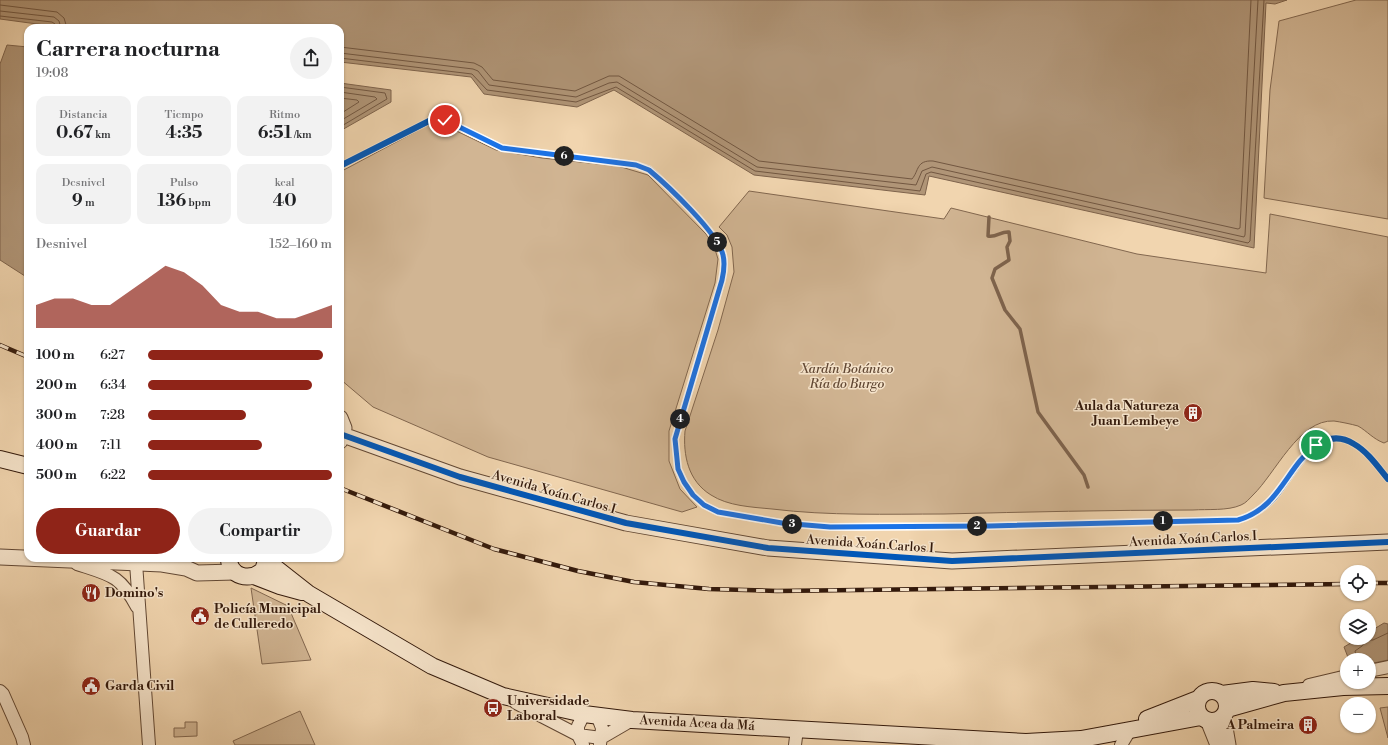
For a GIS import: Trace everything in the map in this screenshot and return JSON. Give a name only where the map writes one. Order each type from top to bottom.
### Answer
[{"type":"main road","points":[[0,451],[24,457]]},
{"type":"main road","points":[[0,459],[24,465]]},
{"type":"main road","points":[[254,576],[263,570],[266,562]]},
{"type":"main road","name":"Avenida Acea da Má","points":[[271,562],[309,594],[432,666],[503,696],[590,714],[632,720],[1026,742],[1116,739]]},
{"type":"main road","name":"Avenida Acea da Má","points":[[231,564],[244,577],[254,576],[280,586],[309,594]]},
{"type":"main road","points":[[1116,739],[1198,699],[1201,695],[1209,691],[1222,694],[1253,690],[1284,693],[1343,687],[1388,686]]},
{"type":"main road","points":[[1116,739],[1130,730],[1205,718],[1216,720],[1225,712],[1284,693]]},
{"type":"main road","points":[[1222,694],[1226,701],[1225,712]]},
{"type":"main road","points":[[1198,699],[1197,708],[1205,718]]},
{"type":"street","name":"Avenida Xoán Carlos I","points":[[344,439],[460,477],[626,523],[768,548],[952,561],[1388,542]]},
{"type":"street","points":[[0,557],[24,558]]},
{"type":"street","points":[[72,562],[106,573],[123,584],[139,611]]},
{"type":"street","points":[[118,562],[231,564]]},
{"type":"street","points":[[136,563],[149,745]]},
{"type":"street","points":[[1376,670],[1388,667]]},
{"type":"street","points":[[1284,693],[1340,678]]},
{"type":"street","points":[[0,691],[3,694],[24,745]]},
{"type":"street","points":[[503,696],[581,740],[601,742],[632,720]]},
{"type":"street","points":[[1225,712],[1228,745]]},
{"type":"street","points":[[581,740],[578,726],[590,714],[602,728],[601,742]]},
{"type":"street","points":[[1205,718],[1218,745]]},
{"type":"street","points":[[795,745],[797,729]]},
{"type":"green space","points":[[1356,0],[1388,0],[1388,219],[1264,198],[1270,90],[1279,21]]},
{"type":"green space","points":[[430,124],[444,125],[496,150],[542,158],[618,166],[648,175],[706,234],[714,246],[718,259],[715,283],[669,431],[669,461],[680,489],[697,507],[682,512],[488,457],[373,407],[344,382],[344,170]]},
{"type":"green space","name":"Xardín Botánico Ría do Burgo","points":[[749,191],[944,219],[951,208],[1137,254],[1266,273],[1270,214],[1388,237],[1388,441],[1384,443],[1380,441],[1358,426],[1334,421],[1321,423],[1310,429],[1299,438],[1261,486],[1247,501],[1236,507],[1224,509],[858,514],[815,513],[748,507],[725,502],[703,489],[692,475],[686,458],[685,431],[718,330],[734,272],[732,247],[727,235],[719,227]]},
{"type":"green space","points":[[251,588],[288,606],[311,660],[262,664]]},
{"type":"green space","points":[[1388,707],[1388,738],[1380,708]]},
{"type":"green space","points":[[300,711],[315,745],[235,745],[233,741]]},
{"type":"green space","points":[[185,722],[197,722],[197,736],[174,737],[174,728],[185,728]]},
{"type":"water","points":[[0,0],[1287,0],[1275,4],[1266,3],[1254,248],[929,176],[925,195],[754,175],[614,90],[577,107],[484,94],[471,77],[344,62],[344,24],[37,24],[0,19]]},
{"type":"water","points":[[7,45],[24,47],[24,275],[0,260],[0,64]]},
{"type":"water","points":[[344,84],[391,90],[391,102],[344,129]]},
{"type":"water","points":[[1384,623],[1388,624],[1388,660],[1376,663],[1376,653],[1346,653],[1344,647],[1347,645],[1376,645],[1376,628]]},
{"type":"waterway","points":[[989,217],[988,236],[1009,232],[1010,241],[1007,247],[1009,260],[995,269],[992,278],[1005,310],[1020,329],[1038,412],[1084,475],[1088,487]]},
{"type":"railway","points":[[0,345],[24,355]]},
{"type":"railway","points":[[344,490],[494,549],[578,571],[634,582],[709,589],[777,591],[1340,584]]},
{"type":"railway","points":[[1376,583],[1388,583]]},
{"type":"cycle path","points":[[344,164],[429,121],[438,119],[445,120],[502,148],[636,165],[649,169],[658,177],[705,225],[719,246],[724,258],[722,279],[675,439],[678,469],[684,482],[693,495],[704,505],[718,512],[782,523],[830,527],[990,526],[1238,520],[1248,517],[1272,500],[1296,467],[1316,446],[1328,440],[1340,439],[1354,444],[1364,451],[1388,479]]},
{"type":"cycle path","points":[[344,435],[460,477],[626,523],[768,548],[952,561],[1388,542]]},
{"type":"place","name":"Aula da Natureza Juan Lembeye","points":[[1193,413]]},
{"type":"place","name":"Domino's","points":[[91,593]]},
{"type":"place","name":"Policía Municipal de Culleredo","points":[[200,616]]},
{"type":"place","name":"Garda Civil","points":[[91,686]]},
{"type":"place","name":"Universidade Laboral","points":[[493,708]]},
{"type":"place","name":"A Palmeira","points":[[1308,725]]},
{"type":"route","points":[[445,120],[502,148],[636,165],[649,170],[658,177],[715,238],[720,247],[725,264],[722,280],[679,420],[675,439],[675,455],[678,469],[684,482],[693,495],[704,505],[718,512],[731,516],[782,523],[830,527],[990,526],[1238,520],[1251,516],[1272,499],[1306,453],[1316,445]]}]
